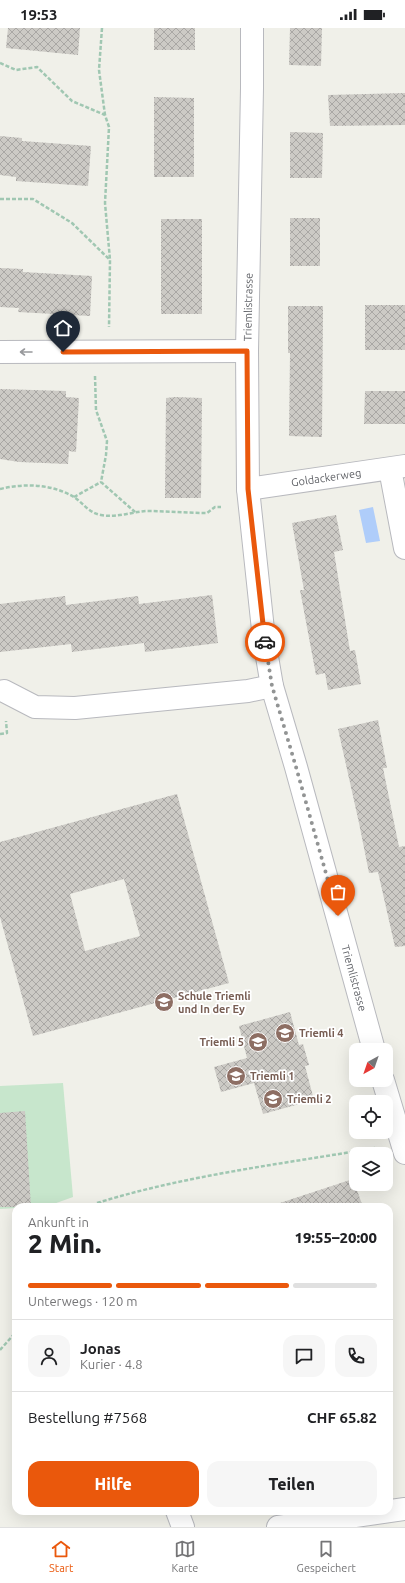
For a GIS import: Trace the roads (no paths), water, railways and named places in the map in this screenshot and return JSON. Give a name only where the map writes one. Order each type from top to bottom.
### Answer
[{"type":"street","name":"Triemlistrasse","points":[[252,28],[247,351],[248,489],[264,639],[272,686],[296,767],[372,1043]]},
{"type":"street","points":[[0,352],[247,351]]},
{"type":"street","points":[[398,468],[405,548]]},
{"type":"street","name":"Goldackerweg","points":[[248,489],[398,468]]},
{"type":"street","points":[[4,691],[36,707],[75,708],[248,691],[272,686]]},
{"type":"street","points":[[385,1087],[405,1153]]},
{"type":"street","points":[[393,1511],[405,1509]]},
{"type":"street","points":[[178,1515],[183,1527]]},
{"type":"street","points":[[278,1527],[363,1515]]},
{"type":"water","points":[[373,507],[380,541],[366,543],[359,510]]},
{"type":"place","name":"Schule Triemli und In der Ey","points":[[164,1002]]},
{"type":"place","name":"Triemli 4","points":[[285,1033]]},
{"type":"place","name":"Triemli 5","points":[[258,1042]]},
{"type":"place","name":"Triemli 1","points":[[236,1076]]},
{"type":"place","name":"Triemli 2","points":[[273,1099]]}]
